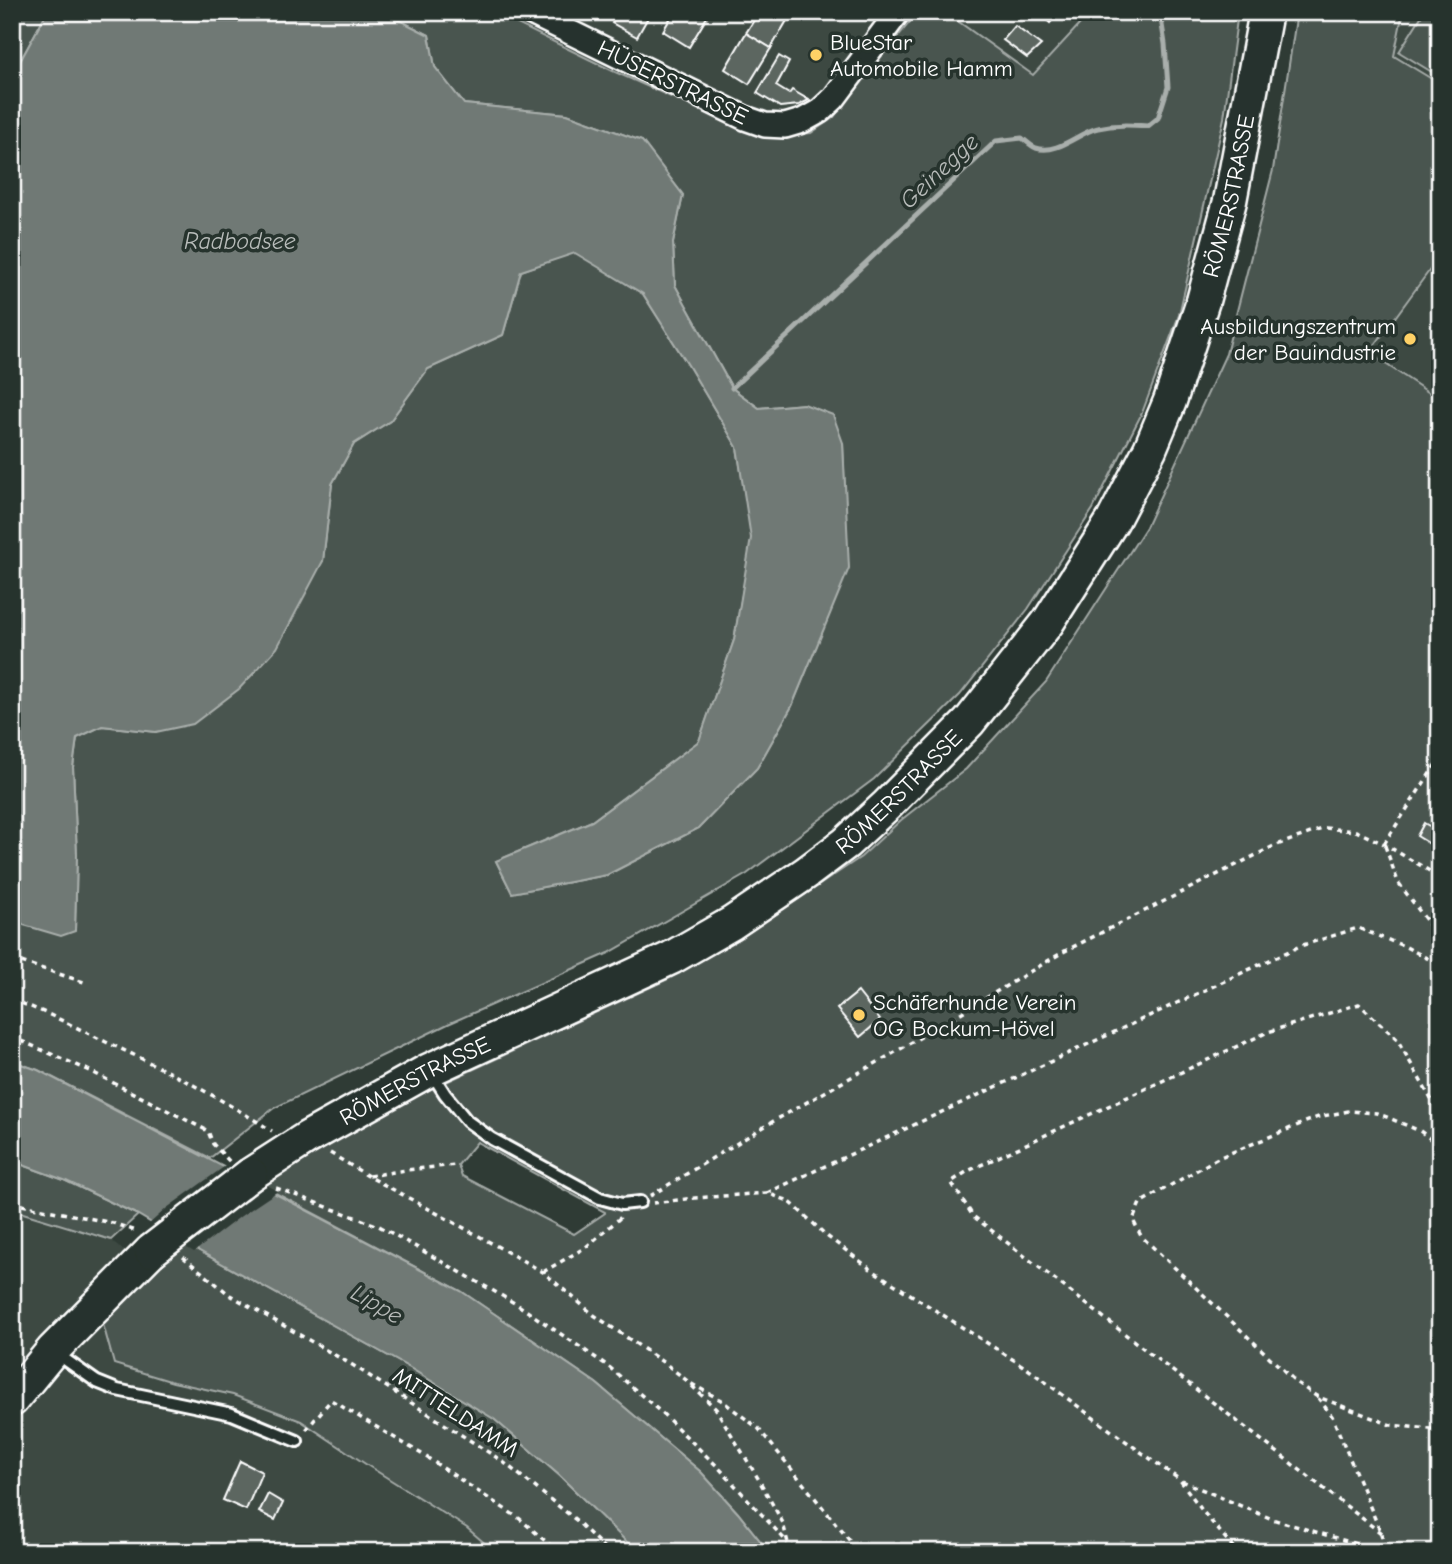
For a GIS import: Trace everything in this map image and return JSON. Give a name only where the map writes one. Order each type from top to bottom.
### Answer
[{"type":"main road","name":"RÖMERSTRASSE","points":[[12,1400],[53,1350],[151,1251],[240,1167],[301,1142],[429,1070],[671,958],[732,923],[846,843],[969,722],[1048,622],[1113,520],[1150,449],[1170,401],[1203,301],[1230,201],[1266,12]]},
{"type":"street","name":"HÜSERSTRASSE","points":[[529,12],[745,118],[765,125],[785,125],[811,118],[834,98],[898,12]]},
{"type":"lane","points":[[429,1070],[467,1121],[492,1139],[600,1198],[622,1205],[640,1202]]},
{"type":"lane","points":[[53,1350],[97,1382],[117,1390],[232,1413],[297,1441]]},
{"type":"path","points":[[1384,844],[1440,758]]},
{"type":"path","points":[[543,1272],[586,1247],[640,1202],[1063,952],[1274,846],[1325,828],[1356,831],[1440,877]]},
{"type":"path","points":[[1384,844],[1398,882],[1440,939]]},
{"type":"path","points":[[640,1202],[656,1203],[767,1193],[1300,946],[1358,928],[1406,947],[1440,965]]},
{"type":"path","points":[[12,959],[87,983]]},
{"type":"path","points":[[12,1000],[35,1008],[151,1063],[477,1234],[543,1272],[594,1315],[690,1383],[716,1409],[783,1523],[788,1543]]},
{"type":"path","points":[[1381,1533],[973,1216],[951,1182],[968,1171],[1268,1032],[1359,1004],[1397,1038],[1440,1115]]},
{"type":"path","points":[[12,1037],[88,1070],[208,1131],[213,1144],[240,1167]]},
{"type":"path","points":[[1440,1146],[1420,1131],[1377,1113],[1349,1111],[1318,1118],[1218,1158],[1140,1203],[1133,1220],[1141,1236],[1297,1383],[1316,1396],[1391,1425],[1440,1430]]},
{"type":"path","points":[[368,1177],[457,1165]]},
{"type":"path","points":[[282,1191],[379,1226],[518,1305],[608,1366],[719,1468],[796,1552]]},
{"type":"path","points":[[767,1193],[789,1201],[828,1237],[872,1270],[1028,1369],[1180,1480],[1272,1519],[1363,1546],[1384,1547],[1392,1552]]},
{"type":"path","points":[[12,1220],[19,1205]]},
{"type":"path","name":"MITTELDAMM","points":[[272,1320],[354,1366],[502,1461],[576,1520],[608,1552]]},
{"type":"path","points":[[690,1383],[721,1399],[758,1428],[859,1552]]},
{"type":"path","points":[[1316,1396],[1332,1416],[1381,1533],[1384,1547]]},
{"type":"path","points":[[297,1441],[331,1400],[420,1453],[520,1519],[558,1552]]},
{"type":"path","points":[[1180,1480],[1204,1513],[1239,1552]]},
{"type":"shaded area","points":[[12,12],[47,12],[12,76]]},
{"type":"shaded area","points":[[383,12],[493,12],[613,71],[761,137],[811,133],[834,117],[918,12],[945,12],[1033,75],[1091,12],[1238,12],[1224,118],[1179,315],[1142,413],[1093,509],[1028,609],[960,695],[874,779],[747,874],[609,953],[448,1024],[274,1108],[210,1158],[38,1070],[12,1061],[12,915],[24,925],[75,930],[77,855],[73,767],[77,738],[102,726],[156,732],[323,561],[332,484],[354,444],[390,421],[428,369],[503,335],[521,271],[575,252],[643,294],[737,447],[752,538],[734,640],[699,741],[592,821],[496,861],[512,893],[607,875],[699,828],[757,768],[792,706],[848,568],[843,443],[804,404],[759,408],[732,388],[675,285],[673,243],[683,195],[642,141],[567,114],[464,104],[435,67],[429,35]]},
{"type":"shaded area","points":[[507,12],[918,12],[833,114],[767,134]]},
{"type":"shaded area","points":[[945,12],[1092,12],[1033,76]]},
{"type":"shaded area","points":[[1297,12],[1403,12],[1394,56],[1440,84],[1440,256],[1369,353],[1440,400],[1440,1552],[769,1552],[701,1472],[596,1383],[461,1291],[262,1186],[418,1095],[670,978],[739,939],[861,857],[901,820],[966,769],[1046,682],[1146,527],[1226,354],[1273,170]],"holes":[[[477,1142],[605,1212],[574,1234],[462,1176],[458,1165]]]},
{"type":"shaded area","points":[[1403,12],[1440,12],[1440,84],[1394,56]]},
{"type":"shaded area","points":[[1424,12],[1440,12],[1440,77],[1399,52]]},
{"type":"shaded area","name":"Ausbildungszentrum der Bauindustrie","points":[[1440,256],[1440,400],[1369,353]]},
{"type":"shaded area","points":[[12,1161],[64,1180],[138,1215],[111,1240],[12,1211]]},
{"type":"shaded area","points":[[12,1211],[111,1240],[151,1272],[173,1382],[233,1395],[301,1421],[467,1528],[495,1552],[12,1552]]},
{"type":"shaded area","points":[[185,1243],[410,1368],[494,1419],[560,1476],[637,1552],[495,1552],[467,1528],[301,1421],[233,1395],[173,1382],[114,1364],[103,1324],[151,1272]]},
{"type":"water","name":"Radbodsee","points":[[47,12],[383,12],[429,35],[435,67],[464,104],[567,114],[642,141],[683,195],[673,243],[675,285],[732,388],[759,408],[804,404],[833,415],[843,443],[849,568],[792,706],[757,768],[699,828],[607,875],[512,893],[496,861],[592,821],[699,741],[734,640],[751,538],[737,447],[688,365],[643,294],[575,253],[521,271],[503,335],[428,369],[390,421],[354,444],[332,484],[323,561],[277,648],[239,689],[193,724],[156,732],[102,726],[77,738],[73,767],[77,855],[75,931],[61,936],[24,925],[12,915],[12,76]]},
{"type":"water","name":"Lippe","points":[[12,1061],[38,1070],[461,1291],[596,1383],[701,1472],[769,1552],[637,1552],[560,1476],[494,1419],[410,1368],[138,1215],[64,1180],[12,1161]]},
{"type":"pier","points":[[228,1164],[278,1191],[194,1252],[148,1225],[167,1208]]},
{"type":"building","points":[[618,12],[651,12],[637,37],[612,23]]},
{"type":"building","points":[[674,12],[710,12],[689,47],[663,31]]},
{"type":"building","points":[[759,12],[792,12],[771,48],[746,33]]},
{"type":"building","points":[[1038,12],[1059,12],[1050,23]]},
{"type":"building","points":[[1015,26],[1041,45],[1027,58],[1003,40]]},
{"type":"building","points":[[746,33],[771,48],[749,84],[725,69]]},
{"type":"building","points":[[779,56],[789,62],[776,86],[789,94],[792,90],[809,100],[799,105],[780,107],[757,93]]},
{"type":"building","points":[[1424,823],[1438,831],[1430,844],[1417,836]]},
{"type":"building","name":"Schäferhunde Verein OG Bockum-Hövel","points":[[858,992],[880,1020],[860,1037],[837,1009]]},
{"type":"building","points":[[240,1461],[262,1472],[246,1510],[223,1500]]},
{"type":"building","points":[[268,1494],[283,1503],[275,1520],[259,1512]]},
{"type":"waterway","name":"Geinegge","points":[[732,388],[996,141],[1022,138],[1036,148],[1052,148],[1098,128],[1117,125],[1148,126],[1158,118],[1168,87],[1160,12]]},
{"type":"place","name":"BlueStar Automobile Hamm","points":[[816,55]]},
{"type":"place","name":"Ausbildungszentrum der Bauindustrie","points":[[1410,339]]},
{"type":"place","name":"Schäferhunde Verein OG Bockum-Hövel","points":[[859,1015]]}]
